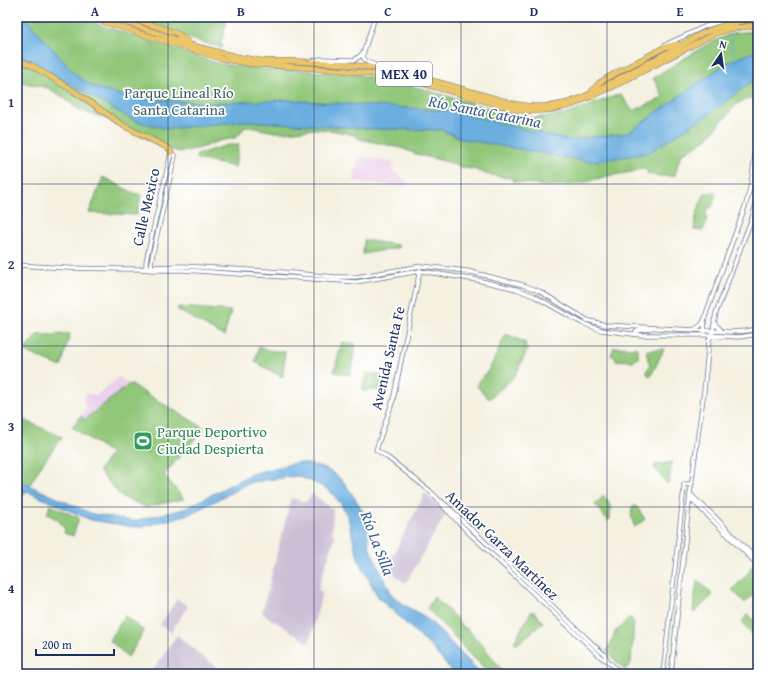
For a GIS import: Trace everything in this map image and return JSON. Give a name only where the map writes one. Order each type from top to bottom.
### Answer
[{"type":"highway","name":"MEX 40","points":[[88,17],[228,61],[263,66],[340,70],[372,74],[421,83],[514,109],[542,111],[565,107],[582,101],[714,34],[729,29],[758,25]]},
{"type":"highway","name":"MEX 40","points":[[110,17],[212,52],[252,60],[345,64],[390,70],[514,104],[542,107],[571,102],[591,93],[701,34],[738,22],[758,20]]},
{"type":"highway","points":[[127,17],[174,32],[190,44]]},
{"type":"highway","points":[[591,93],[604,79],[646,58],[664,47],[681,44]]},
{"type":"highway","points":[[17,59],[55,79],[124,126],[168,148],[173,154]]},
{"type":"main road","points":[[17,666],[26,674]]},
{"type":"street","points":[[375,17],[364,51],[364,58],[367,62],[390,70]]},
{"type":"street","points":[[646,58],[651,52],[697,30],[734,17]]},
{"type":"street","points":[[310,62],[321,59],[354,60],[364,51]]},
{"type":"street","points":[[695,330],[704,321],[746,204],[752,177],[758,134]]},
{"type":"street","name":"Calle Mexico","points":[[152,268],[153,252],[173,154]]},
{"type":"street","name":"Calle Mexico","points":[[146,269],[148,252],[173,154]]},
{"type":"street","points":[[671,674],[690,496],[704,392],[709,340],[712,336],[714,321],[752,218],[758,196]]},
{"type":"street","points":[[17,265],[140,269],[182,266],[336,277],[356,277],[421,266],[473,273],[523,285],[539,291],[584,318],[598,324],[738,332],[758,329]]},
{"type":"street","name":"Avenida Santa Fe","points":[[376,450],[393,400],[421,266]]},
{"type":"street","points":[[152,268],[356,282],[420,271],[477,280],[516,289],[534,296],[590,327],[606,331],[635,334],[739,337],[758,334]]},
{"type":"street","points":[[448,269],[448,275]]},
{"type":"street","points":[[281,277],[282,272]]},
{"type":"street","points":[[516,289],[518,286],[523,285]]},
{"type":"street","points":[[704,321],[706,335],[709,340]]},
{"type":"street","points":[[714,321],[722,331]]},
{"type":"street","points":[[635,334],[637,331],[653,328]]},
{"type":"street","name":"Amador Garza Martínez","points":[[376,450],[399,466],[446,505],[602,652],[608,661],[622,674]]},
{"type":"street","points":[[663,674],[684,484],[692,484]]},
{"type":"street","points":[[690,496],[711,513],[758,561]]},
{"type":"street","points":[[690,496],[758,565]]},
{"type":"street","name":"Amador Garza Martínez","points":[[439,500],[474,537],[602,658],[608,661]]},
{"type":"street","points":[[672,596],[680,597]]},
{"type":"shaded area","points":[[358,157],[395,162],[393,173],[397,174],[408,182],[406,187],[355,181],[354,179]]},
{"type":"shaded area","points":[[119,377],[130,384],[84,420],[81,416],[86,408],[83,400],[85,394],[97,395]]},
{"type":"shaded area","points":[[312,493],[333,510],[332,533],[335,536],[318,589],[322,593],[309,643],[262,613],[291,498],[306,502]]},
{"type":"shaded area","points":[[425,493],[447,512],[405,584],[387,567]]},
{"type":"shaded area","points":[[177,599],[188,606],[171,632],[160,625]]},
{"type":"shaded area","points":[[177,635],[186,643],[224,674],[150,674]]},
{"type":"green space","name":"Parque Lineal Río Santa Catarina","points":[[17,17],[76,17],[221,64],[265,69],[352,74],[424,89],[510,114],[533,118],[564,115],[620,94],[633,111],[658,100],[663,96],[653,78],[704,46],[732,33],[758,31],[758,96],[742,101],[736,105],[707,138],[683,153],[678,163],[675,175],[673,176],[648,174],[647,171],[642,168],[632,172],[607,176],[578,184],[546,186],[512,181],[515,180],[461,167],[401,148],[360,139],[355,135],[331,130],[314,129],[275,132],[246,127],[235,138],[219,141],[201,148],[180,152],[169,149],[117,124],[110,119],[90,114],[75,107],[63,97],[48,88],[17,81]]},
{"type":"green space","points":[[226,17],[226,25],[220,45],[223,46],[222,48],[171,33],[137,18]]},
{"type":"green space","points":[[228,145],[239,145],[235,167],[197,159],[196,157],[198,154]]},
{"type":"green space","points":[[103,177],[141,195],[137,215],[89,213]]},
{"type":"green space","points":[[705,193],[715,193],[716,195],[712,207],[706,211],[707,220],[703,230],[694,230],[695,220]]},
{"type":"green space","points":[[364,240],[399,246],[398,248],[363,254]]},
{"type":"green space","points":[[177,308],[231,311],[224,336],[179,311]]},
{"type":"green space","points":[[70,334],[61,367],[24,351],[37,335]]},
{"type":"green space","points":[[506,334],[526,343],[525,346],[527,350],[515,376],[489,399],[476,385],[490,368]]},
{"type":"green space","points":[[342,342],[356,344],[350,375],[334,372]]},
{"type":"green space","points":[[259,347],[267,350],[285,352],[282,377],[255,362]]},
{"type":"green space","points":[[614,347],[638,348],[638,358],[635,361],[615,360],[616,358],[611,355]]},
{"type":"green space","points":[[664,349],[651,376],[647,374],[647,370],[650,365],[647,357],[647,350]]},
{"type":"green space","points":[[366,372],[383,376],[380,390],[362,391]]},
{"type":"green space","name":"Parque Deportivo Ciudad Despierta","points":[[130,384],[204,428],[164,475],[184,499],[146,507],[122,497],[99,471],[111,453],[72,427],[81,416],[84,420]]},
{"type":"green space","points":[[17,417],[62,437],[42,464],[24,495],[17,494]]},
{"type":"green space","points":[[672,462],[669,483],[667,484],[654,467],[655,465]]},
{"type":"green space","points":[[604,496],[610,507],[610,519],[608,521],[595,504]]},
{"type":"green space","points":[[50,505],[79,518],[73,536],[64,533],[65,530],[60,522],[47,514]]},
{"type":"green space","points":[[632,507],[637,507],[645,519],[635,527],[631,515]]},
{"type":"green space","points":[[755,564],[758,567],[758,590],[745,603],[732,590]]},
{"type":"green space","points":[[697,581],[713,595],[694,613],[693,610]]},
{"type":"green space","points":[[434,597],[458,620],[462,627],[465,627],[480,642],[505,674],[490,674],[427,609]]},
{"type":"green space","points":[[531,612],[535,612],[543,623],[515,644],[514,642]]},
{"type":"green space","points":[[748,614],[758,625],[758,640],[741,623]]},
{"type":"green space","points":[[125,616],[144,631],[128,657],[109,640]]},
{"type":"green space","points":[[630,617],[634,622],[631,663],[625,670],[606,651],[615,632]]},
{"type":"water","name":"Río Santa Catarina","points":[[17,17],[24,17],[77,76],[94,87],[131,98],[206,103],[289,100],[452,111],[567,140],[628,133],[726,63],[758,51],[758,77],[706,116],[648,153],[590,162],[463,139],[442,130],[373,129],[246,121],[168,129],[135,121],[17,54]]},
{"type":"water","points":[[298,462],[322,467],[333,473],[344,482],[365,516],[370,549],[392,595],[431,622],[481,674],[454,674],[431,647],[378,597],[358,559],[348,518],[341,504],[329,490],[315,483],[297,476],[252,482],[190,514],[141,527],[91,520],[17,487],[17,480],[93,514],[133,521],[184,509],[251,474]]},
{"type":"waterway","points":[[733,32],[732,46],[738,59]]},
{"type":"place","name":"Parque Deportivo Ciudad Despierta","points":[[143,441]]},
{"type":"water label","name":"Río La Silla","points":[[378,543]]}]
